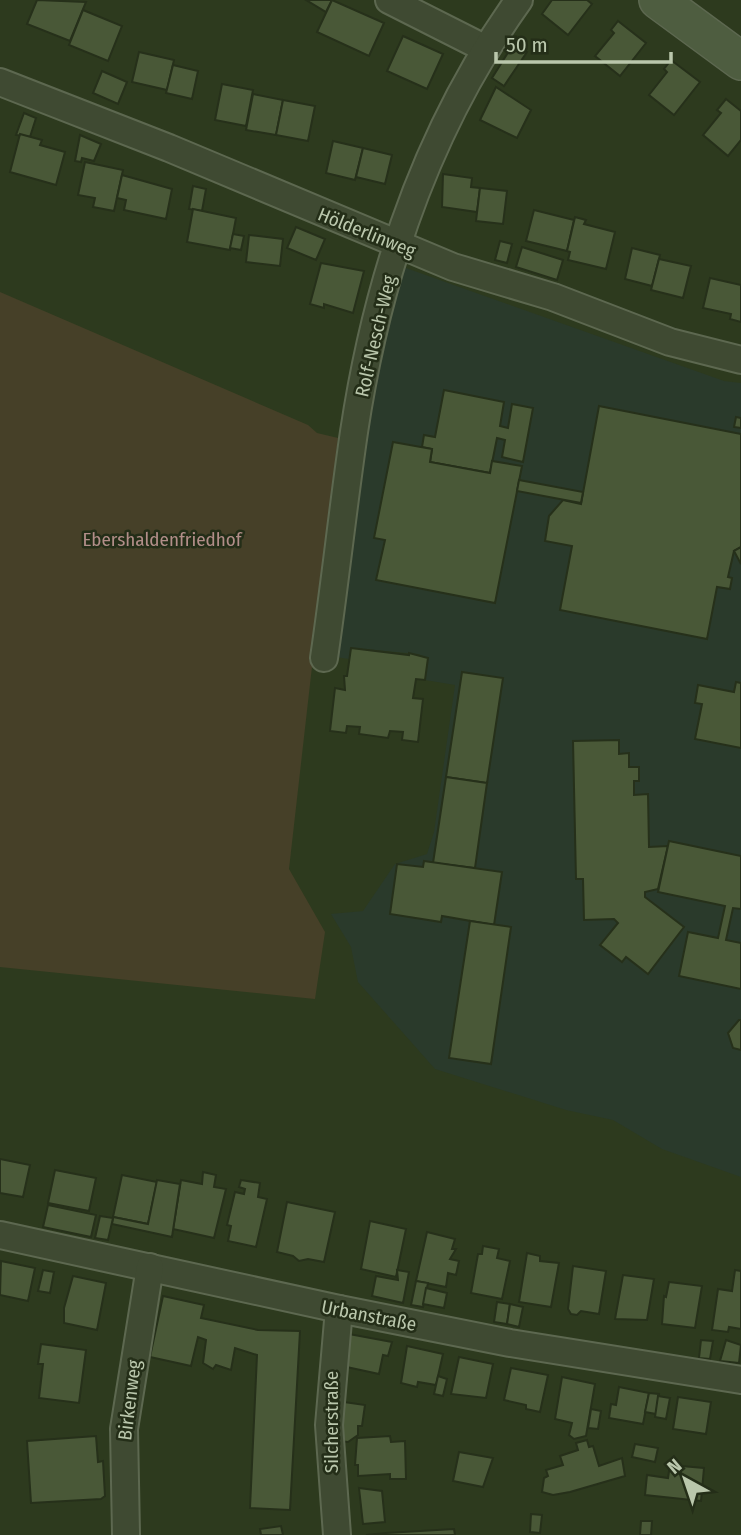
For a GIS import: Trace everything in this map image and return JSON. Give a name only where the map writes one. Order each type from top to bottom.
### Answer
[{"type":"street","points":[[388,0],[485,49]]},
{"type":"street","name":"Rolf-Nesch-Weg","points":[[324,658],[354,429],[397,243],[431,154],[485,49],[519,0]]},
{"type":"street","points":[[657,0],[741,61]]},
{"type":"street","name":"Hölderlinweg","points":[[0,82],[169,148],[453,267],[553,297],[654,337],[741,360]]},
{"type":"street","name":"Urbanstraße","points":[[0,1235],[339,1309],[510,1343],[741,1380]]},
{"type":"street","name":"Birkenweg","points":[[126,1535],[124,1429],[150,1267]]},
{"type":"street","name":"Silcherstraße","points":[[337,1535],[328,1425],[339,1309]]},
{"type":"shaded area","points":[[406,268],[724,381],[741,383],[741,1177],[662,1149],[613,1120],[566,1110],[435,1069],[358,982],[351,947],[331,914],[363,911],[395,864],[427,854],[434,832],[455,685],[425,680],[428,658],[418,654],[351,648],[349,659],[335,657],[367,405],[402,271]]},
{"type":"green space","name":"Ebershaldenfriedhof","points":[[0,292],[308,425],[317,433],[338,438],[289,869],[325,932],[315,999],[0,967]]},
{"type":"building","points":[[37,0],[86,2],[70,41],[27,24]]},
{"type":"building","points":[[306,0],[332,0],[326,12]]},
{"type":"building","points":[[332,0],[384,23],[369,56],[317,32]]},
{"type":"building","points":[[552,0],[587,0],[592,4],[568,35],[542,14]]},
{"type":"building","points":[[83,10],[122,26],[108,61],[69,45]]},
{"type":"building","points":[[618,21],[646,43],[620,76],[595,56],[614,33],[611,30]]},
{"type":"building","points":[[403,36],[443,54],[427,89],[387,71]]},
{"type":"building","points":[[514,43],[527,52],[504,86],[492,78]]},
{"type":"building","points":[[139,52],[174,60],[167,90],[132,82]]},
{"type":"building","points":[[671,60],[700,82],[674,115],[649,95],[667,72],[664,69]]},
{"type":"building","points":[[173,65],[198,71],[192,99],[166,93]]},
{"type":"building","points":[[102,71],[127,82],[118,104],[93,93]]},
{"type":"building","points":[[222,84],[253,90],[246,126],[215,120]]},
{"type":"building","points":[[496,87],[531,110],[517,138],[480,120]]},
{"type":"building","points":[[253,94],[283,100],[276,135],[246,130]]},
{"type":"building","points":[[726,99],[741,111],[741,140],[728,156],[703,135],[721,113],[717,110]]},
{"type":"building","points":[[283,100],[315,106],[308,141],[276,135]]},
{"type":"building","points":[[24,113],[36,118],[30,137],[16,135]]},
{"type":"building","points":[[20,134],[42,140],[40,145],[65,152],[56,185],[10,172]]},
{"type":"building","points":[[80,135],[101,144],[94,161],[82,158],[81,162],[75,161]]},
{"type":"building","points":[[333,141],[363,148],[355,180],[326,173]]},
{"type":"building","points":[[363,148],[392,155],[385,184],[356,177]]},
{"type":"building","points":[[85,162],[123,170],[114,211],[93,207],[95,198],[78,195]]},
{"type":"building","points":[[443,174],[472,178],[471,187],[480,188],[477,212],[442,207]]},
{"type":"building","points":[[122,175],[172,189],[166,219],[124,210],[126,200],[117,198]]},
{"type":"building","points":[[193,186],[206,189],[202,211],[189,209]]},
{"type":"building","points":[[480,188],[507,191],[503,224],[476,221]]},
{"type":"building","points":[[193,209],[236,218],[230,250],[187,242]]},
{"type":"building","points":[[534,210],[574,220],[567,251],[526,241]]},
{"type":"building","points":[[575,217],[586,220],[584,224],[615,232],[606,269],[568,260],[570,252],[567,251]]},
{"type":"building","points":[[296,227],[325,239],[316,260],[287,248]]},
{"type":"building","points":[[233,234],[244,236],[241,250],[230,248]]},
{"type":"building","points":[[249,235],[283,239],[280,266],[246,262]]},
{"type":"building","points":[[500,241],[512,244],[507,263],[495,260]]},
{"type":"building","points":[[522,247],[563,260],[557,280],[516,267]]},
{"type":"building","points":[[632,248],[660,255],[652,286],[625,279]]},
{"type":"building","points":[[659,259],[691,266],[683,298],[651,290]]},
{"type":"building","points":[[321,263],[364,271],[353,313],[324,304],[324,308],[310,304]]},
{"type":"building","points":[[710,278],[741,285],[741,322],[730,319],[731,314],[703,308]]},
{"type":"building","points":[[444,390],[504,402],[500,426],[508,428],[512,404],[533,408],[523,462],[502,457],[505,440],[497,438],[490,473],[430,462],[432,449],[422,447],[424,435],[435,437]]},
{"type":"building","points":[[599,406],[741,434],[741,547],[734,551],[728,577],[732,578],[730,589],[717,587],[707,639],[560,610],[572,546],[545,541],[549,516],[563,500],[581,504]]},
{"type":"building","points":[[736,417],[741,418],[741,428],[734,427]]},
{"type":"building","points":[[393,442],[432,449],[430,462],[490,473],[492,461],[522,466],[495,603],[376,580],[385,540],[374,538]]},
{"type":"building","points":[[519,480],[583,492],[581,503],[517,491]]},
{"type":"building","points":[[741,547],[741,564],[734,551]]},
{"type":"building","points":[[351,648],[409,653],[428,658],[425,680],[416,679],[413,698],[423,699],[418,742],[402,740],[403,732],[390,731],[388,738],[359,734],[360,727],[347,726],[346,733],[330,731],[335,688],[345,690],[344,676],[347,676]]},
{"type":"building","points":[[462,672],[503,678],[487,783],[446,777]]},
{"type":"building","points":[[736,682],[741,683],[741,748],[695,739],[702,704],[695,703],[698,685],[734,692]]},
{"type":"building","points":[[619,740],[619,754],[629,753],[629,767],[639,767],[639,781],[634,781],[634,795],[648,794],[649,847],[668,846],[658,889],[645,892],[645,897],[684,927],[648,974],[626,957],[622,962],[600,945],[618,923],[614,919],[584,920],[583,879],[576,879],[573,741]]},
{"type":"building","points":[[446,777],[487,783],[475,868],[433,863]]},
{"type":"building","points":[[669,841],[741,856],[741,909],[733,908],[726,940],[741,943],[741,989],[679,976],[688,932],[718,938],[725,906],[658,892]]},
{"type":"building","points":[[424,861],[502,872],[494,925],[442,916],[441,922],[390,914],[397,864],[423,867]]},
{"type":"building","points":[[470,921],[511,927],[491,1064],[449,1058]]},
{"type":"building","points":[[739,1020],[741,1050],[733,1048],[728,1033]]},
{"type":"building","points":[[0,1159],[30,1165],[23,1197],[0,1193]]},
{"type":"building","points":[[55,1170],[96,1178],[89,1211],[48,1203]]},
{"type":"building","points":[[203,1172],[216,1175],[214,1187],[226,1189],[214,1238],[173,1229],[181,1180],[202,1184]]},
{"type":"building","points":[[122,1175],[157,1182],[148,1224],[113,1217]]},
{"type":"building","points":[[157,1180],[180,1184],[172,1237],[112,1224],[113,1217],[148,1224]]},
{"type":"building","points":[[241,1180],[260,1183],[258,1197],[267,1199],[256,1247],[228,1241],[231,1226],[227,1225],[235,1192],[244,1194],[245,1189],[239,1187]]},
{"type":"building","points":[[287,1202],[335,1212],[324,1262],[308,1259],[299,1261],[293,1256],[277,1252]]},
{"type":"building","points":[[48,1205],[96,1215],[91,1237],[43,1227]]},
{"type":"building","points":[[100,1216],[113,1218],[108,1240],[95,1238]]},
{"type":"building","points":[[370,1221],[406,1229],[396,1277],[361,1269]]},
{"type":"building","points":[[427,1232],[455,1239],[452,1249],[456,1249],[450,1259],[459,1261],[456,1275],[448,1273],[446,1287],[416,1281]]},
{"type":"building","points":[[483,1246],[499,1249],[497,1258],[510,1261],[502,1299],[471,1293],[478,1254],[482,1254]]},
{"type":"building","points":[[527,1253],[540,1256],[540,1261],[559,1263],[551,1307],[519,1302]]},
{"type":"building","points":[[1,1261],[35,1268],[28,1301],[0,1295]]},
{"type":"building","points":[[573,1266],[606,1271],[599,1314],[581,1311],[577,1315],[571,1314],[568,1309]]},
{"type":"building","points":[[43,1270],[54,1272],[50,1293],[38,1291]]},
{"type":"building","points":[[397,1270],[409,1272],[403,1303],[372,1296],[376,1276],[398,1280]]},
{"type":"building","points":[[735,1270],[741,1271],[741,1329],[729,1327],[728,1332],[712,1330],[718,1289],[732,1291]]},
{"type":"building","points":[[623,1275],[654,1279],[647,1320],[615,1319]]},
{"type":"building","points":[[73,1276],[106,1283],[97,1330],[64,1323],[64,1308]]},
{"type":"building","points":[[416,1281],[428,1283],[423,1307],[411,1305]]},
{"type":"building","points":[[669,1282],[702,1286],[695,1328],[662,1324],[664,1296],[666,1297]]},
{"type":"building","points":[[426,1288],[447,1293],[444,1308],[423,1304]]},
{"type":"building","points":[[163,1296],[204,1305],[201,1318],[258,1330],[300,1331],[290,1510],[250,1508],[257,1355],[235,1348],[231,1370],[216,1365],[213,1369],[203,1363],[206,1340],[198,1337],[191,1366],[150,1357]]},
{"type":"building","points":[[497,1302],[510,1304],[507,1324],[494,1322]]},
{"type":"building","points":[[510,1304],[523,1307],[519,1327],[507,1324]]},
{"type":"building","points":[[349,1334],[392,1342],[388,1356],[383,1355],[379,1374],[342,1366]]},
{"type":"building","points":[[701,1340],[713,1341],[710,1359],[699,1358]]},
{"type":"building","points":[[726,1340],[741,1345],[739,1363],[720,1361]]},
{"type":"building","points":[[41,1344],[86,1350],[79,1403],[39,1398],[43,1364],[38,1364]]},
{"type":"building","points":[[407,1346],[443,1354],[436,1385],[418,1382],[417,1387],[401,1383]]},
{"type":"building","points":[[459,1357],[493,1364],[486,1398],[451,1394]]},
{"type":"building","points":[[511,1368],[548,1375],[540,1412],[526,1409],[526,1405],[504,1400]]},
{"type":"building","points":[[438,1376],[447,1379],[443,1396],[434,1394]]},
{"type":"building","points":[[562,1377],[595,1384],[586,1436],[574,1439],[569,1435],[572,1423],[555,1419]]},
{"type":"building","points":[[619,1387],[649,1393],[643,1424],[609,1418],[611,1404],[616,1405]]},
{"type":"building","points":[[649,1393],[659,1394],[656,1414],[645,1412]]},
{"type":"building","points":[[658,1396],[670,1398],[666,1419],[655,1417]]},
{"type":"building","points":[[678,1397],[711,1402],[706,1434],[673,1429]]},
{"type":"building","points":[[344,1402],[365,1405],[358,1435],[348,1442],[339,1441],[339,1423]]},
{"type":"building","points":[[591,1409],[601,1411],[598,1429],[588,1428]]},
{"type":"building","points":[[96,1436],[98,1462],[103,1461],[105,1496],[101,1499],[31,1503],[27,1441]]},
{"type":"building","points":[[390,1436],[391,1442],[405,1441],[406,1479],[390,1479],[390,1474],[358,1476],[358,1465],[355,1465],[357,1438]]},
{"type":"building","points":[[587,1440],[589,1447],[593,1446],[599,1466],[622,1458],[625,1476],[570,1492],[553,1495],[542,1492],[544,1478],[548,1476],[546,1470],[563,1465],[560,1456],[578,1450],[576,1443]]},
{"type":"building","points":[[635,1444],[658,1448],[655,1462],[632,1457]]},
{"type":"building","points":[[459,1452],[493,1458],[483,1487],[453,1481]]},
{"type":"building","points":[[670,1465],[704,1468],[701,1501],[645,1495],[647,1475],[668,1478]]},
{"type":"building","points":[[359,1488],[382,1491],[385,1522],[363,1524]]},
{"type":"building","points":[[531,1514],[542,1515],[540,1533],[530,1532]]},
{"type":"building","points":[[641,1521],[652,1521],[651,1535],[640,1535]]},
{"type":"building","points":[[281,1526],[283,1535],[261,1535],[260,1529]]},
{"type":"building","points":[[454,1529],[455,1535],[366,1535],[386,1533]]}]
